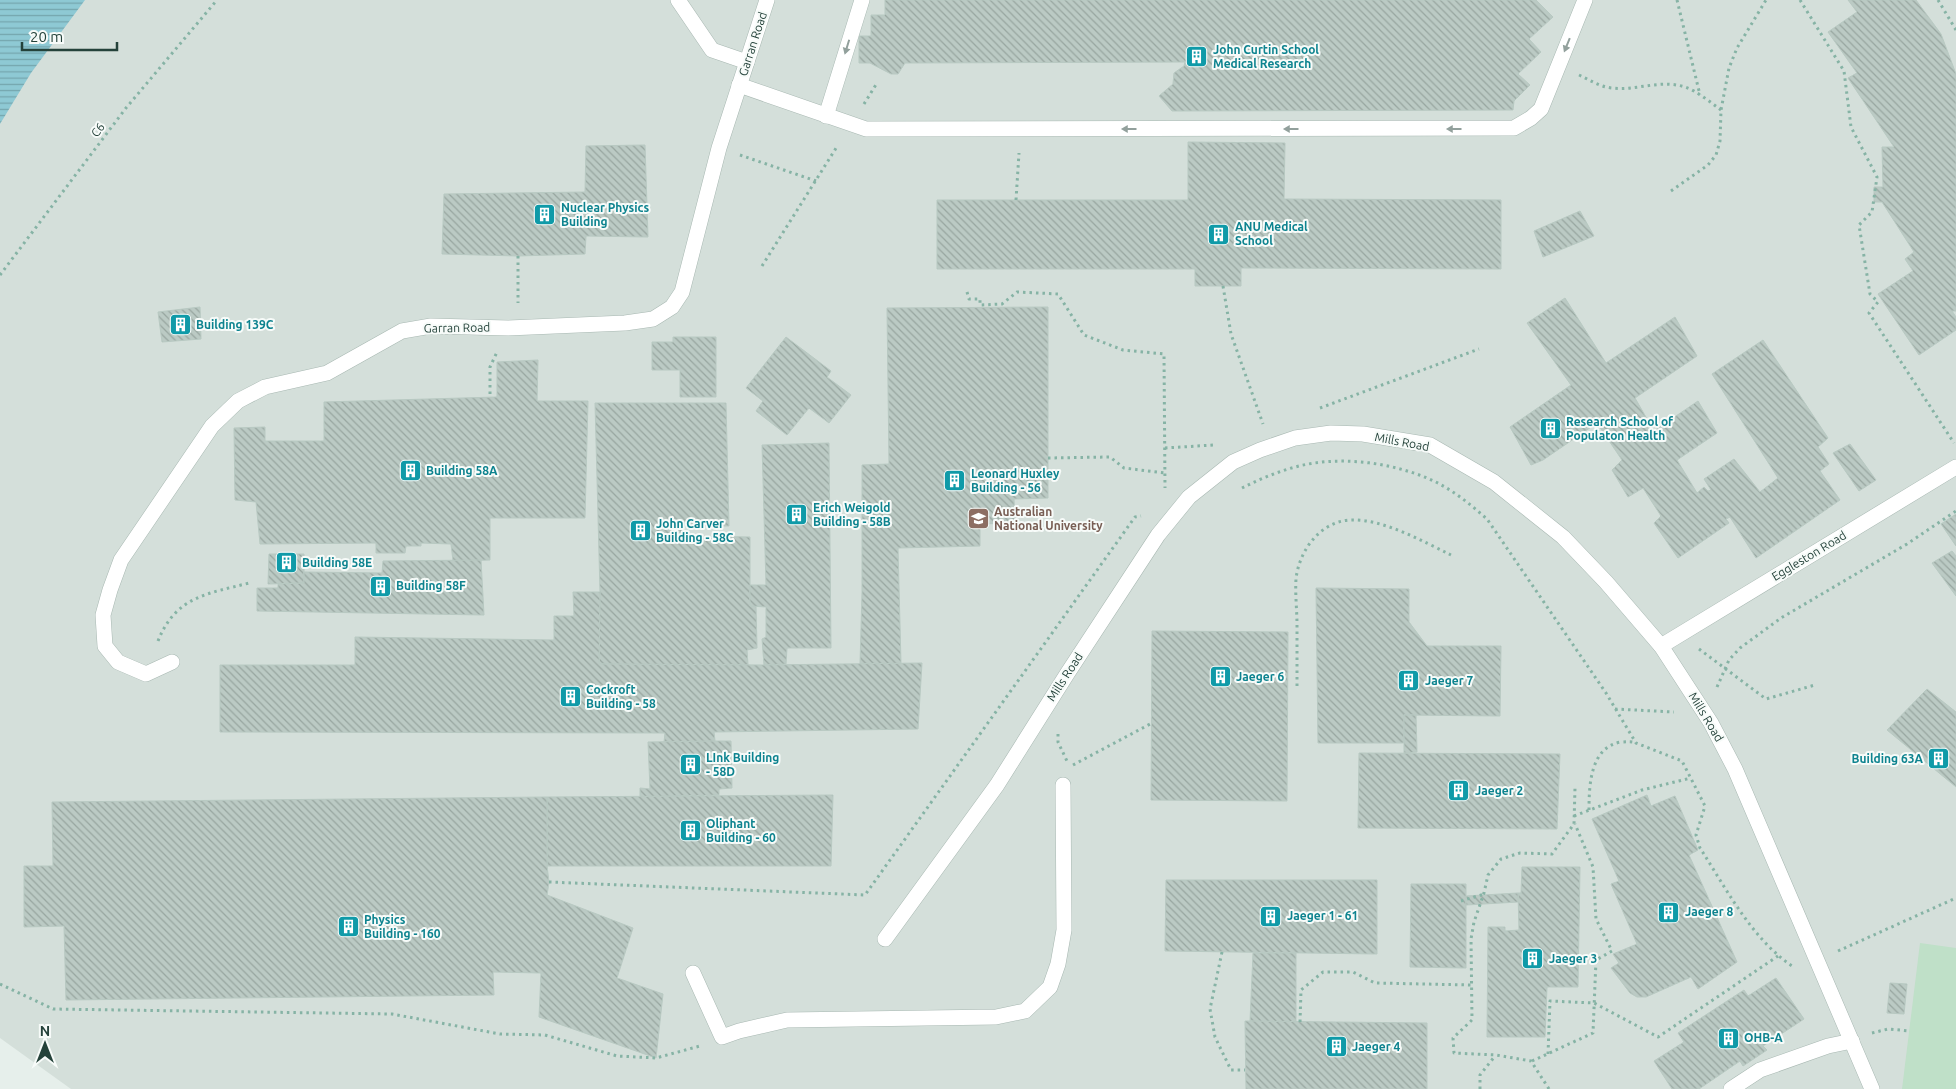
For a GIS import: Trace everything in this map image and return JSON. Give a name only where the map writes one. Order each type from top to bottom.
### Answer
[{"type":"street","points":[[678,0],[712,50],[747,62]]},
{"type":"street","name":"Garran Road","points":[[146,674],[118,662],[106,646],[103,615],[122,560],[212,426],[238,400],[265,387],[327,373],[402,331],[431,326],[508,328],[625,323],[654,318],[672,307],[682,292],[719,148],[767,0]]},
{"type":"street","points":[[826,116],[862,0]]},
{"type":"street","points":[[739,85],[866,129],[1514,128],[1532,118],[1541,109],[1585,0]]},
{"type":"street","name":"Mills Road","points":[[885,939],[997,785],[1158,535],[1189,497],[1233,462],[1260,450],[1295,438],[1331,433],[1363,434],[1430,446],[1494,482],[1563,538],[1606,582],[1661,646],[1711,723],[1735,769],[1872,1089]]},
{"type":"street","name":"Eggleston Road","points":[[1661,646],[1956,467]]},
{"type":"street","points":[[146,674],[172,662]]},
{"type":"street","points":[[693,973],[722,1037],[739,1031],[787,1020],[996,1017],[1026,1011],[1050,987],[1058,964],[1064,930],[1063,785]]},
{"type":"street","points":[[1731,1089],[1760,1070],[1828,1046],[1852,1041]]},
{"type":"path","name":"C6","points":[[0,275],[126,108],[217,0]]},
{"type":"path","points":[[1677,0],[1700,96]]},
{"type":"path","points":[[1671,191],[1708,165],[1716,155],[1720,141],[1721,110],[1729,68],[1737,48],[1766,0]]},
{"type":"path","points":[[1800,0],[1844,71],[1851,127],[1877,177],[1872,212],[1859,225],[1870,294],[1878,302],[1869,313],[1954,443]]},
{"type":"path","points":[[1938,0],[1956,30]]},
{"type":"path","points":[[1558,66],[1611,88],[1673,84],[1686,88],[1721,110]]},
{"type":"path","points":[[762,266],[877,83]]},
{"type":"path","points":[[1016,200],[1019,152]]},
{"type":"path","points":[[1223,286],[1230,334],[1265,429]]},
{"type":"path","points":[[967,292],[969,299],[980,299],[980,305],[1002,304],[1017,292],[1058,294],[1084,335],[1123,350],[1164,354],[1165,489],[1162,494]]},
{"type":"path","points":[[1312,412],[1479,349]]},
{"type":"path","points":[[1165,448],[1215,445]]},
{"type":"path","points":[[1048,458],[1110,456],[1124,468],[1165,474]]},
{"type":"path","points":[[1241,488],[1269,475],[1300,466],[1332,461],[1368,462],[1398,468],[1428,478],[1457,495],[1487,519],[1606,693],[1636,743]]},
{"type":"path","points":[[1740,648],[1781,618],[1907,544],[1956,511]]},
{"type":"path","points":[[549,882],[865,895],[1135,517],[1147,515]]},
{"type":"path","points":[[1297,686],[1296,578],[1305,550],[1316,535],[1332,524],[1351,520],[1378,524],[1402,532],[1451,555]]},
{"type":"path","points":[[146,674],[162,632],[175,612],[200,596],[249,584]]},
{"type":"path","points":[[1689,629],[1700,650],[1766,699],[1815,685]]},
{"type":"path","points":[[1058,732],[1058,742],[1069,767],[1152,722]]},
{"type":"path","points":[[1589,810],[1589,786],[1594,765],[1602,753],[1613,744],[1631,741],[1682,761],[1705,806],[1696,835],[1700,848],[1750,924],[1778,956],[1797,970],[1956,898]]},
{"type":"path","points":[[1574,816],[1642,790],[1691,778]]},
{"type":"path","points":[[1574,824],[1552,854],[1520,853],[1501,859],[1488,875],[1471,939],[1472,1020],[1453,1038],[1454,1053],[1496,1055],[1532,1062],[1593,1033],[1596,960],[1612,952],[1596,919],[1594,867],[1574,824],[1575,788]]},
{"type":"path","points":[[1461,901],[1484,893]]},
{"type":"path","points":[[1222,952],[1210,1009],[1214,1037],[1230,1070],[1245,1070]]},
{"type":"path","points":[[1548,1054],[1550,1001],[1594,1003],[1658,1037],[1778,956]]},
{"type":"path","points":[[1300,1022],[1301,990],[1323,972],[1353,972],[1375,983],[1471,985]]},
{"type":"path","points":[[0,984],[52,1009],[392,1014],[500,1034],[545,1035],[617,1056],[661,1058],[690,1050],[722,1037]]},
{"type":"path","points":[[1867,1034],[1888,1029],[1910,1031]]},
{"type":"path","points":[[1480,1089],[1480,1075],[1496,1055]]},
{"type":"path","points":[[1532,1062],[1549,1089]]},
{"type":"shaded area","name":"Australian National University","points":[[0,0],[1956,0],[1956,1089],[71,1089],[0,1038]]},
{"type":"green space","points":[[1920,943],[1956,948],[1956,1089],[1902,1089]]},
{"type":"water","points":[[0,0],[85,0],[31,73],[0,124]]},
{"type":"building","name":"John Curtin School Medical Research","points":[[885,0],[1536,0],[1553,17],[1529,39],[1541,52],[1518,74],[1530,85],[1514,101],[1513,110],[1172,111],[1159,96],[1173,84],[1174,73],[1184,66],[1185,62],[905,63],[898,74],[891,74],[870,63],[859,63],[859,36],[871,36],[871,15],[885,15]]},
{"type":"building","points":[[1848,0],[1916,0],[1941,34],[1956,74],[1956,311],[1952,311],[1956,317],[1956,330],[1919,355],[1878,294],[1913,271],[1905,259],[1914,252],[1882,202],[1874,202],[1874,187],[1883,187],[1882,147],[1894,147],[1848,78],[1857,73],[1828,32],[1857,12]]},
{"type":"building","name":"ANU Medical School","points":[[1188,142],[1285,143],[1284,199],[1501,200],[1501,269],[1241,268],[1241,286],[1195,286],[1195,269],[937,269],[937,200],[1188,200]]},
{"type":"building","name":"Nuclear Physics Building","points":[[645,145],[648,237],[586,236],[585,254],[518,256],[442,254],[444,194],[585,192],[586,146]]},
{"type":"building","points":[[1580,211],[1594,236],[1543,257],[1534,231]]},
{"type":"building","name":"Research School of Populaton Health","points":[[1565,298],[1606,363],[1675,317],[1697,356],[1635,398],[1654,431],[1698,401],[1717,433],[1677,460],[1697,493],[1704,487],[1708,491],[1711,490],[1704,479],[1734,459],[1760,492],[1778,478],[1712,374],[1763,340],[1828,438],[1818,447],[1829,464],[1820,471],[1840,500],[1756,558],[1730,517],[1726,519],[1729,523],[1678,558],[1654,523],[1661,516],[1643,488],[1628,497],[1612,470],[1622,460],[1597,423],[1543,460],[1531,465],[1510,427],[1571,385],[1527,323]]},
{"type":"building","name":"Building 139C","points":[[200,307],[201,339],[162,342],[158,312]]},
{"type":"building","name":"Leonard Huxley Building - 56","points":[[1048,307],[1048,498],[1014,499],[1015,523],[980,524],[980,546],[898,548],[901,664],[860,664],[862,465],[889,464],[887,308]]},
{"type":"building","points":[[673,337],[716,337],[716,397],[680,397],[680,370],[652,370],[652,342],[673,342]]},
{"type":"building","points":[[786,337],[831,371],[827,377],[851,395],[829,423],[809,408],[787,435],[756,411],[763,401],[746,388]]},
{"type":"building","name":"Building 58A","points":[[538,360],[537,401],[588,401],[585,518],[490,518],[490,560],[453,561],[451,544],[421,543],[421,546],[406,546],[405,553],[376,553],[376,543],[260,544],[256,502],[235,500],[234,428],[265,427],[265,441],[324,441],[324,402],[497,397],[497,362]]},
{"type":"building","name":"John Carver Building - 58C","points":[[595,403],[726,403],[729,526],[682,526],[682,536],[750,537],[750,606],[756,606],[757,648],[747,650],[748,665],[599,664],[600,592]]},
{"type":"building","name":"Erich Weigold Building - 58B","points":[[829,443],[831,648],[787,648],[786,664],[764,665],[762,639],[766,637],[766,607],[750,606],[750,585],[766,585],[762,445]]},
{"type":"building","points":[[1850,444],[1876,480],[1859,491],[1833,453]]},
{"type":"building","points":[[1956,514],[1956,546],[1941,524]]},
{"type":"building","points":[[1952,551],[1956,556],[1956,596],[1932,563]]},
{"type":"building","name":"Building 58E","points":[[269,554],[304,554],[304,583],[268,584]]},
{"type":"building","name":"Building 58F","points":[[481,560],[484,615],[257,611],[257,588],[278,588],[278,584],[304,583],[304,572],[382,573],[383,561]]},
{"type":"building","name":"Jaeger 7","points":[[1316,588],[1409,589],[1409,622],[1427,646],[1501,646],[1500,716],[1404,715],[1404,743],[1318,743]]},
{"type":"building","name":"Cockroft Building - 58","points":[[573,592],[600,592],[599,664],[764,665],[922,663],[918,729],[714,732],[715,741],[664,742],[665,733],[220,732],[220,665],[355,665],[355,637],[554,640],[554,616],[574,616]]},
{"type":"building","name":"Jaeger 6","points":[[1152,631],[1288,632],[1287,801],[1151,800]]},
{"type":"building","name":"Building 63A","points":[[1927,689],[1956,712],[1956,787],[1887,730]]},
{"type":"building","points":[[1404,715],[1416,715],[1417,752],[1404,753]]},
{"type":"building","name":"LInk Building - 58D","points":[[731,741],[732,788],[719,789],[719,795],[640,797],[640,788],[650,789],[648,742]]},
{"type":"building","name":"Jaeger 2","points":[[1359,753],[1560,754],[1557,829],[1358,828]]},
{"type":"building","name":"Oliphant Building - 60","points":[[833,795],[831,866],[547,866],[547,797]]},
{"type":"building","name":"Jaeger 8","points":[[1647,795],[1651,806],[1675,796],[1698,850],[1689,855],[1737,962],[1698,989],[1691,977],[1646,997],[1637,997],[1630,993],[1611,968],[1619,963],[1613,954],[1637,944],[1611,884],[1619,881],[1592,819]]},
{"type":"building","name":"Physics Building - 160","points":[[547,797],[547,866],[549,882],[547,895],[633,928],[617,978],[663,994],[656,1058],[539,1017],[541,973],[493,972],[494,995],[66,1000],[64,926],[24,927],[24,866],[53,866],[52,802]]},
{"type":"building","name":"Jaeger 3","points":[[1522,867],[1580,867],[1578,987],[1547,987],[1545,1037],[1487,1037],[1488,927],[1505,927],[1505,931],[1519,930],[1518,893],[1521,893]]},
{"type":"building","name":"Jaeger 1 - 61","points":[[1166,880],[1377,880],[1377,954],[1165,951]]},
{"type":"building","points":[[1411,884],[1466,884],[1466,968],[1410,967]]},
{"type":"building","points":[[1518,893],[1518,902],[1466,905],[1466,896]]},
{"type":"building","points":[[1253,953],[1296,953],[1296,1022],[1250,1021]]},
{"type":"building","name":"OHB-A","points":[[1776,978],[1804,1019],[1763,1046],[1767,1050],[1743,1066],[1740,1061],[1699,1089],[1672,1089],[1654,1061],[1684,1042],[1678,1033],[1744,990],[1748,996]]},
{"type":"building","points":[[1890,983],[1907,984],[1904,1014],[1887,1013]]},
{"type":"building","name":"Jaeger 4","points":[[1245,1021],[1427,1023],[1427,1089],[1246,1089]]},
{"type":"place","name":"John Curtin School Medical Research","points":[[1197,57]]},
{"type":"place","name":"Nuclear Physics Building","points":[[545,215]]},
{"type":"place","name":"ANU Medical School","points":[[1219,234]]},
{"type":"place","name":"Building 139C","points":[[180,325]]},
{"type":"place","name":"Research School of Populaton Health","points":[[1550,429]]},
{"type":"place","name":"Building 58A","points":[[410,471]]},
{"type":"place","name":"Leonard Huxley Building - 56","points":[[955,481]]},
{"type":"place","name":"Erich Weigold Building - 58B","points":[[797,515]]},
{"type":"place","name":"Australian National University","points":[[978,519]]},
{"type":"place","name":"John Carver Building - 58C","points":[[640,531]]},
{"type":"place","name":"Building 58E","points":[[286,563]]},
{"type":"place","name":"Building 58F","points":[[380,586]]},
{"type":"place","name":"Jaeger 6","points":[[1220,677]]},
{"type":"place","name":"Jaeger 7","points":[[1409,681]]},
{"type":"place","name":"Cockroft Building - 58","points":[[570,697]]},
{"type":"place","name":"Building 63A","points":[[1939,759]]},
{"type":"place","name":"LInk Building - 58D","points":[[690,765]]},
{"type":"place","name":"Jaeger 2","points":[[1459,791]]},
{"type":"place","name":"Oliphant Building - 60","points":[[690,831]]},
{"type":"place","name":"Jaeger 8","points":[[1669,912]]},
{"type":"place","name":"Jaeger 1 - 61","points":[[1271,916]]},
{"type":"place","name":"Physics Building - 160","points":[[348,927]]},
{"type":"place","name":"Jaeger 3","points":[[1533,959]]},
{"type":"place","name":"OHB-A","points":[[1728,1038]]},
{"type":"place","name":"Jaeger 4","points":[[1336,1047]]}]
